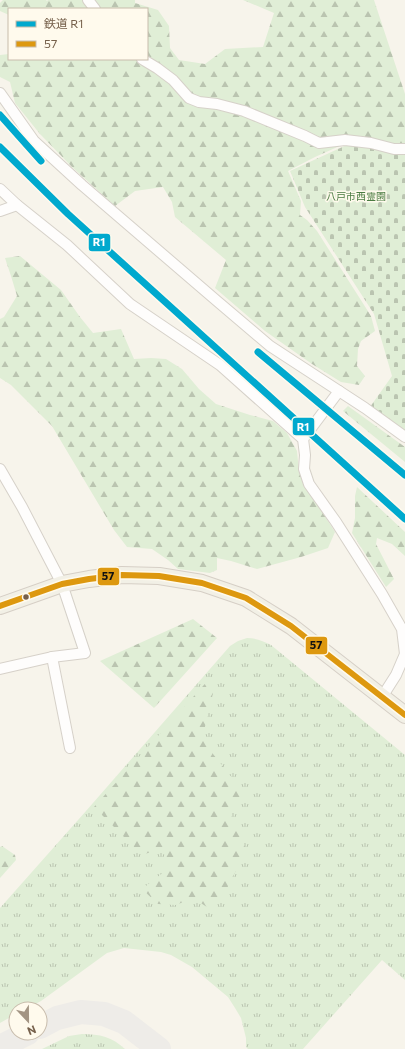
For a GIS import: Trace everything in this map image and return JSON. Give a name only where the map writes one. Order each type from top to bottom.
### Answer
[{"type":"main road","points":[[0,606],[62,584],[122,575],[160,576],[202,583],[246,598],[291,626],[405,715]]},
{"type":"street","points":[[88,0],[94,8]]},
{"type":"street","points":[[144,60],[158,68],[173,80],[188,98],[199,102],[217,104],[244,111],[319,143],[345,140],[371,143],[394,149],[405,149]]},
{"type":"street","points":[[0,93],[34,141],[82,185],[217,301],[270,346],[336,395],[365,408],[405,437]]},
{"type":"street","points":[[0,189],[17,205],[67,245],[130,304],[220,365],[303,439],[305,455],[304,469],[309,484],[336,522],[382,594],[402,629],[405,654],[396,675],[382,697]]},
{"type":"street","points":[[0,211],[17,205]]},
{"type":"street","points":[[303,439],[336,395]]},
{"type":"street","points":[[0,469],[22,507],[62,584],[85,653],[52,657],[0,669]]},
{"type":"street","points":[[52,657],[70,748]]},
{"type":"green space","points":[[3,0],[135,0],[135,3],[158,10],[169,26],[170,48],[179,60],[205,64],[225,49],[263,47],[274,13],[243,0],[374,0],[405,94],[405,145],[391,145],[362,136],[288,171],[301,201],[300,215],[317,231],[371,316],[375,331],[361,341],[358,349],[357,366],[365,376],[359,385],[341,382],[312,364],[265,331],[215,288],[226,260],[175,217],[172,202],[163,187],[135,191],[115,206],[72,167],[40,134],[15,103],[10,82],[0,77],[0,55],[8,54],[8,60],[148,60],[148,8],[8,8],[8,15],[0,11],[0,3]]},
{"type":"green space","name":"八戸市西霊園","points":[[351,143],[405,152],[405,431],[370,407],[392,376],[374,314],[305,207],[290,171]]},
{"type":"green space","points":[[20,256],[61,290],[93,333],[121,329],[134,359],[166,359],[182,369],[199,389],[216,404],[273,421],[287,433],[297,451],[299,471],[303,482],[335,532],[328,548],[257,569],[217,558],[217,570],[210,573],[178,569],[152,549],[127,547],[114,530],[52,426],[11,385],[0,378],[0,319],[4,317],[17,296],[5,258]]},
{"type":"green space","points":[[348,406],[405,447],[405,462],[343,411]]},
{"type":"green space","points":[[357,487],[405,532],[405,556],[392,544],[377,538],[376,544],[394,579],[386,587],[352,533],[355,518],[355,496]]},
{"type":"green space","points":[[193,619],[217,638],[154,708],[100,661]]},
{"type":"green space","points":[[247,638],[259,640],[271,645],[405,755],[405,980],[382,960],[303,1049],[248,1049],[246,1047],[246,1038],[241,1018],[228,997],[192,967],[171,955],[161,952],[124,948],[107,953],[41,1001],[8,1001],[8,1018],[0,1023],[0,908],[230,646]]},
{"type":"green space","points":[[212,676],[213,693],[204,731],[213,754],[237,784],[242,801],[232,813],[229,828],[241,833],[246,851],[221,900],[210,909],[193,898],[176,905],[158,904],[142,889],[169,868],[165,855],[157,850],[142,855],[94,807]]},
{"type":"green space","points":[[2,846],[15,855],[16,860],[0,878],[0,847]]},
{"type":"green space","points":[[82,1034],[105,1037],[125,1049],[42,1049],[69,1036]]},
{"type":"taxiway","points":[[48,1023],[57,1018],[81,1012],[104,1014],[124,1022],[159,1049]]},
{"type":"taxiway","points":[[0,1047],[12,1041]]},
{"type":"rail line","name":"R1","points":[[0,115],[41,161]]},
{"type":"rail line","name":"R1","points":[[0,147],[68,214],[405,519]]},
{"type":"rail line","name":"R1","points":[[258,352],[405,475]]},
{"type":"transit line","name":"57","points":[[0,606],[62,584],[122,575],[159,576],[202,583],[246,598],[291,626],[405,715]]}]
